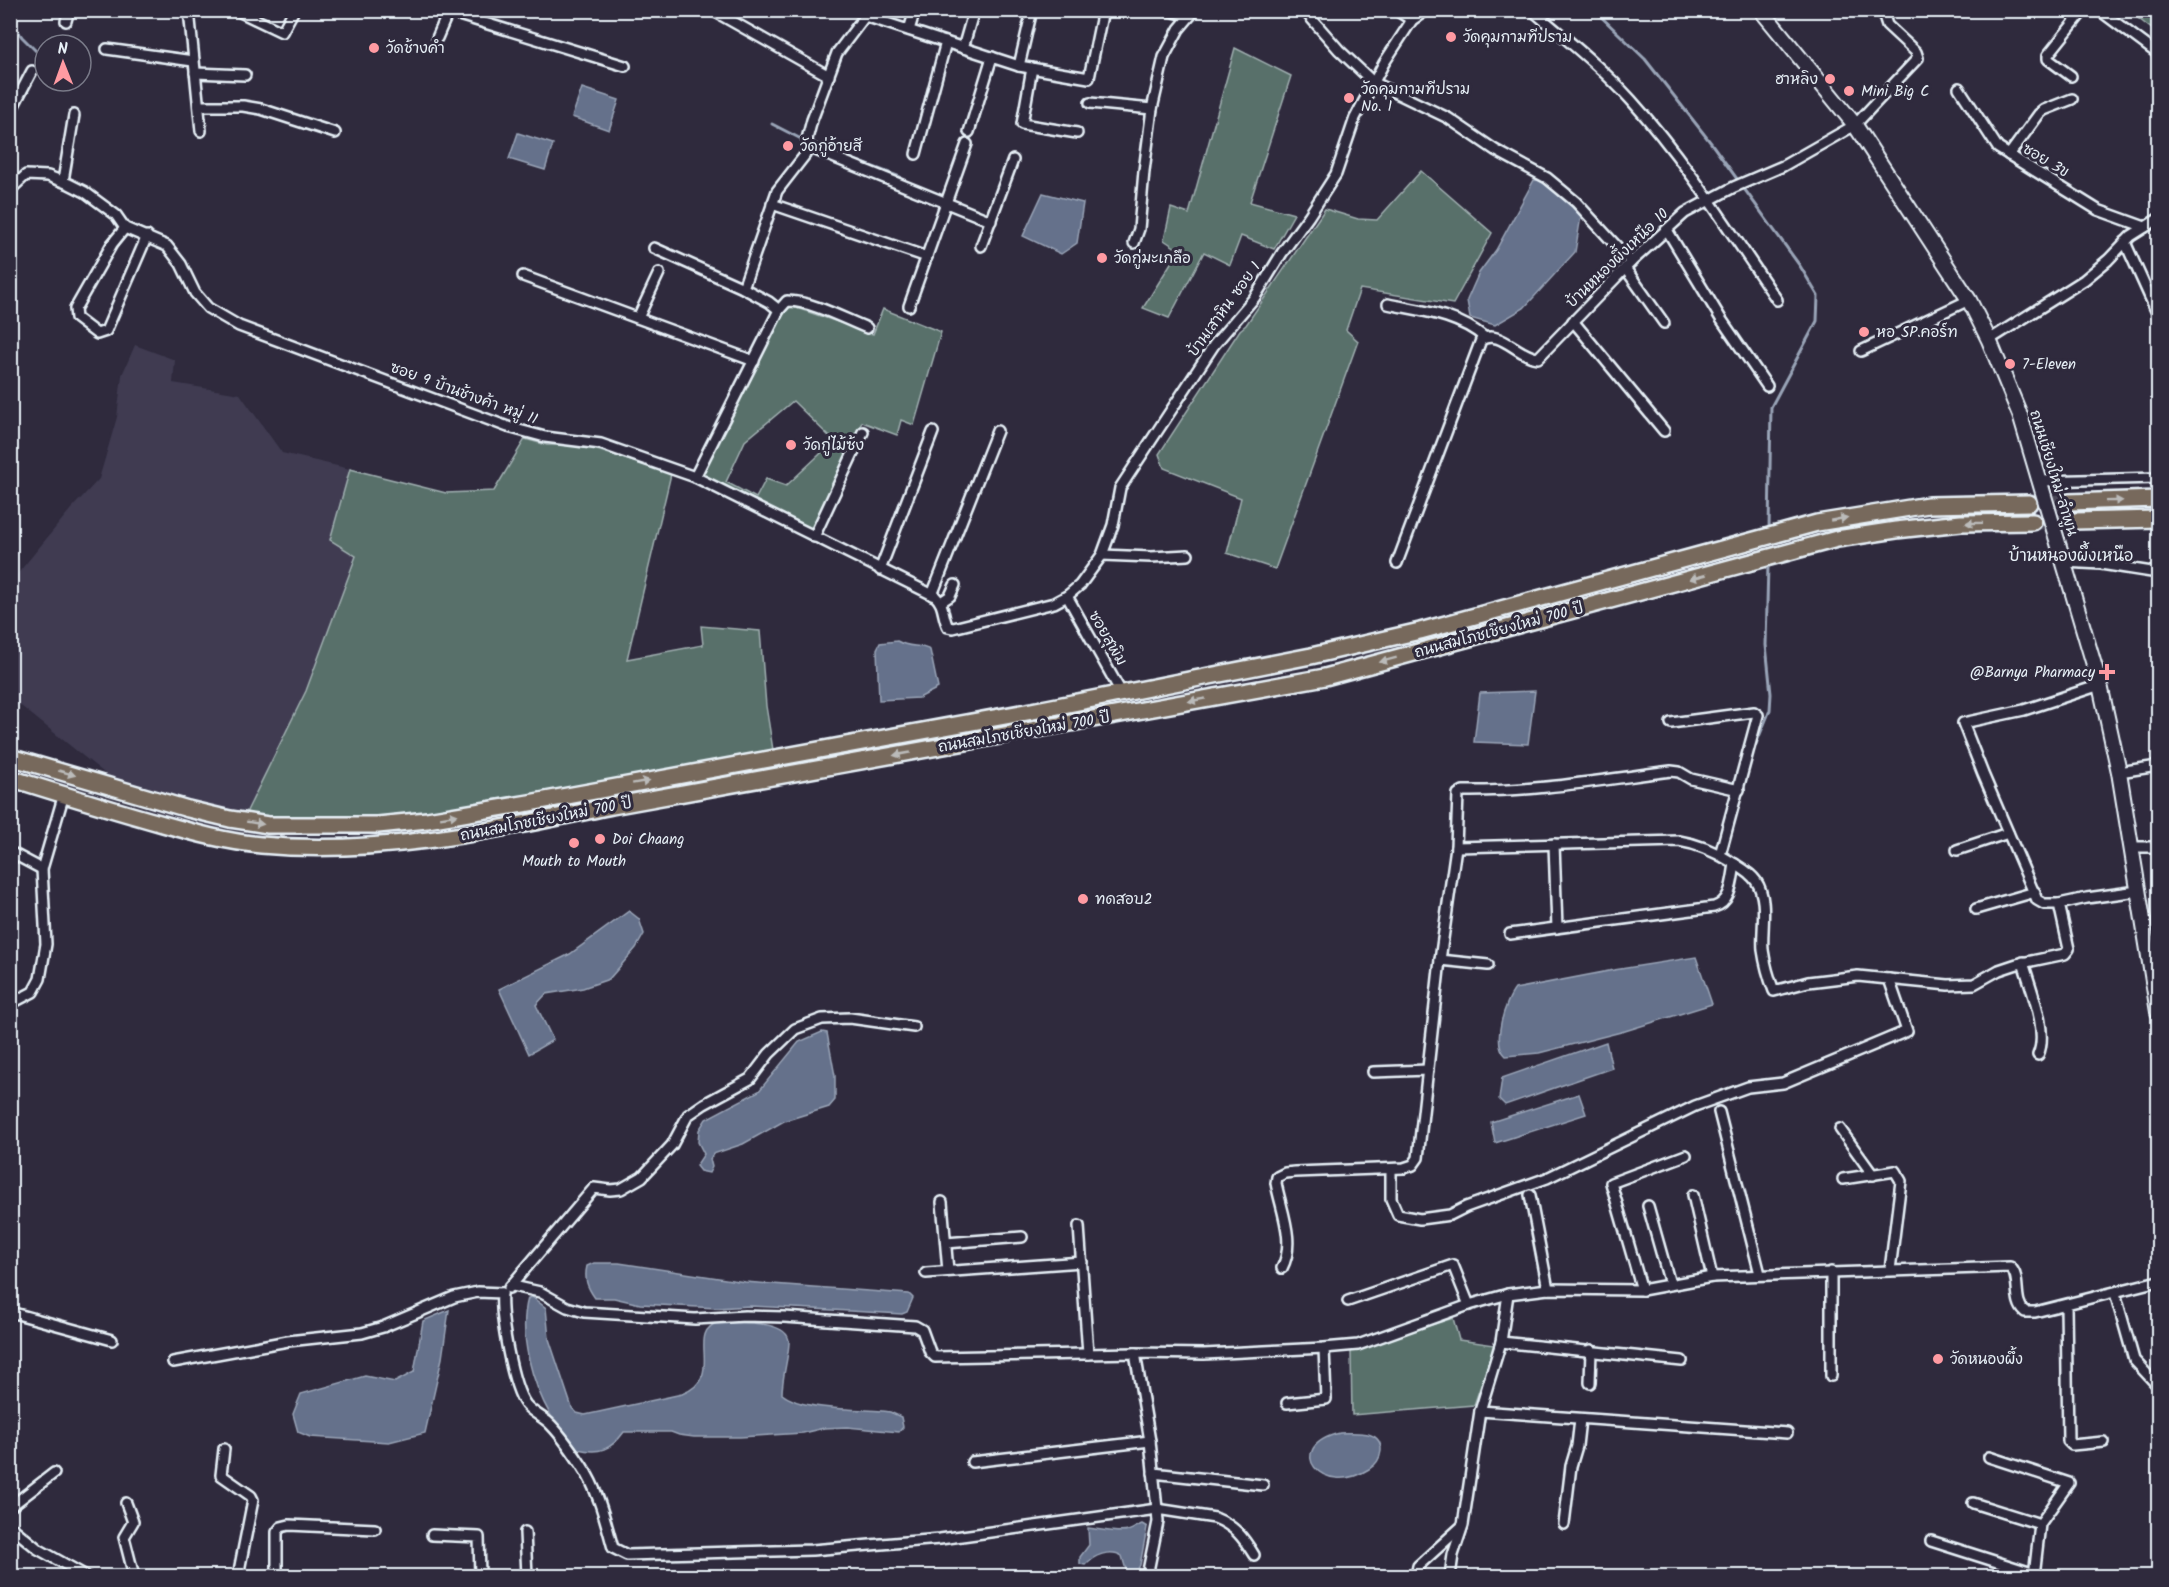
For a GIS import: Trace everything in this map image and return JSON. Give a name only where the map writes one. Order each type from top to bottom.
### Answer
[{"type":"main road","name":"ถนนเชียงใหม่-ลำพูน","points":[[1761,10],[1856,125],[1969,300],[1989,340],[2020,415],[2100,685],[2119,772],[2158,1012]]},
{"type":"main road","points":[[2069,502],[2158,499]]},
{"type":"main road","name":"ถนนสมโภชเชียงใหม่ 700 ปี","points":[[10,756],[188,809],[268,825],[378,825],[426,820],[1122,694],[1311,656],[1420,631],[1817,522],[1928,505],[2029,503]]},
{"type":"main road","points":[[2075,521],[2158,519]]},
{"type":"main road","name":"ถนนสมโภชเชียงใหม่ 700 ปี","points":[[10,778],[204,836],[260,845],[383,846],[431,841],[1324,677],[1837,540],[1896,530],[1961,523],[2033,522]]},
{"type":"street","points":[[66,21],[69,10]]},
{"type":"street","points":[[189,10],[201,131]]},
{"type":"street","points":[[236,10],[282,32],[294,10]]},
{"type":"street","points":[[712,10],[829,76]]},
{"type":"street","points":[[909,30],[915,10]]},
{"type":"street","points":[[963,48],[974,10]]},
{"type":"street","points":[[1020,66],[1032,10]]},
{"type":"street","points":[[743,288],[777,191],[805,155],[812,120],[837,53],[865,13],[909,30],[1020,66],[1089,78],[1102,10]]},
{"type":"street","points":[[1166,10],[1192,13]]},
{"type":"street","points":[[1304,10],[1339,50],[1373,82],[1448,118],[1495,150],[1547,178],[1576,202],[1628,265],[1664,323]]},
{"type":"street","points":[[1396,10],[1412,20]]},
{"type":"street","name":"บ้านเสาหิน ซอย 1","points":[[1067,596],[1080,585],[1102,555],[1113,525],[1120,488],[1214,345],[1255,297],[1336,174],[1355,118],[1373,82],[1412,20],[1427,10]]},
{"type":"street","points":[[1532,10],[1631,100],[1674,153],[1777,300]]},
{"type":"street","name":"บ้านหนองผึ้งเหนือ 10","points":[[1484,338],[1490,336],[1497,338],[1536,359],[1628,265],[1685,213],[1734,187],[1783,166],[1856,125],[1918,58],[1917,52],[1887,26],[1885,19],[1889,10]]},
{"type":"street","points":[[2071,76],[2061,70],[2049,59],[2048,55],[2084,10]]},
{"type":"street","points":[[2099,10],[2158,54]]},
{"type":"street","points":[[437,38],[449,11],[625,66]]},
{"type":"street","points":[[1134,243],[1139,229],[1152,109],[1164,57],[1179,29],[1192,13]]},
{"type":"street","points":[[916,154],[946,42]]},
{"type":"street","points":[[107,49],[194,61]]},
{"type":"street","points":[[969,132],[992,57]]},
{"type":"street","points":[[1032,68],[1022,124],[1077,133]]},
{"type":"street","points":[[10,113],[32,71]]},
{"type":"street","points":[[195,73],[245,75]]},
{"type":"street","name":"ซอย 3ข","points":[[1959,88],[1998,148],[2098,210],[2145,227]]},
{"type":"street","points":[[2009,155],[2039,114],[2072,99]]},
{"type":"street","points":[[1090,103],[1152,109]]},
{"type":"street","points":[[200,106],[243,106],[261,109],[335,133]]},
{"type":"street","points":[[63,181],[74,115]]},
{"type":"street","points":[[808,143],[991,221]]},
{"type":"street","points":[[909,306],[967,144]]},
{"type":"street","points":[[981,246],[1013,160]]},
{"type":"street","name":"ซอย 9 บ้านช้างค้า หมู่ 11","points":[[10,190],[26,176],[48,176],[63,181],[85,192],[116,215],[125,228],[167,246],[195,293],[208,308],[239,327],[508,427],[545,438],[601,444],[695,477],[932,595],[941,602],[948,627],[953,628],[1019,613],[1054,603],[1067,596]]},
{"type":"street","points":[[772,204],[927,257]]},
{"type":"street","points":[[1989,340],[2084,279],[2108,260],[2125,242],[2158,219]]},
{"type":"street","points":[[125,228],[112,244],[75,309],[76,318],[98,334],[106,331],[147,236]]},
{"type":"street","points":[[1667,230],[1721,319],[1767,386]]},
{"type":"street","points":[[2125,242],[2158,315]]},
{"type":"street","points":[[654,248],[743,288],[770,302],[779,310]]},
{"type":"street","points":[[638,318],[658,273]]},
{"type":"street","points":[[524,276],[754,361]]},
{"type":"street","points":[[1861,351],[1969,300]]},
{"type":"street","points":[[695,477],[779,310],[787,301],[817,308],[867,328]]},
{"type":"street","points":[[1388,304],[1460,321],[1473,328],[1484,338],[1475,350],[1397,563]]},
{"type":"street","points":[[1574,321],[1664,430]]},
{"type":"street","points":[[932,595],[997,431]]},
{"type":"street","points":[[814,537],[862,432]]},
{"type":"street","points":[[880,570],[933,432]]},
{"type":"street","points":[[2041,481],[2158,478]]},
{"type":"street","points":[[1102,555],[1151,557],[1188,555]]},
{"type":"street","points":[[2064,562],[2101,564],[2158,573]]},
{"type":"street","points":[[941,602],[950,596],[955,585]]},
{"type":"street","name":"ซอยสุพิม","points":[[1067,596],[1122,694]]},
{"type":"street","points":[[2100,685],[2024,710],[1963,723],[2036,896],[2044,904],[2059,904],[2138,891]]},
{"type":"street","points":[[1671,723],[1756,713],[1758,715],[1720,855]]},
{"type":"street","points":[[2119,772],[2158,766]]},
{"type":"street","points":[[1282,1268],[1287,1259],[1288,1238],[1276,1183],[1277,1177],[1295,1172],[1404,1168],[1413,1165],[1418,1158],[1440,960],[1456,847],[1456,799],[1458,794],[1463,791],[1508,792],[1549,788],[1671,771],[1679,772],[1690,779],[1739,790]]},
{"type":"street","points":[[10,1004],[33,992],[40,979],[46,944],[42,869],[64,794]]},
{"type":"street","points":[[1957,850],[2008,833]]},
{"type":"street","points":[[1456,847],[1678,841],[1694,843],[1736,864],[1750,873],[1757,881],[1761,890],[1763,950],[1774,991],[1808,982],[1858,975],[1948,985],[1974,984],[1999,970],[2023,962],[2065,954],[2069,949],[2059,904]]},
{"type":"street","points":[[1554,844],[1557,928]]},
{"type":"street","points":[[2130,847],[2158,847]]},
{"type":"street","points":[[10,852],[42,869]]},
{"type":"street","points":[[1510,934],[1720,905],[1730,891],[1736,864]]},
{"type":"street","points":[[1976,909],[2036,896]]},
{"type":"street","points":[[1440,960],[1488,964]]},
{"type":"street","points":[[2023,962],[2042,1032],[2041,1048],[2038,1054]]},
{"type":"street","points":[[1391,1169],[1391,1200],[1394,1210],[1404,1218],[1420,1219],[1450,1215],[1547,1178],[1695,1106],[1748,1087],[1783,1083],[1907,1031],[1889,979]]},
{"type":"street","points":[[173,1362],[288,1341],[362,1333],[383,1327],[454,1297],[478,1292],[502,1293],[513,1286],[594,1188],[621,1189],[642,1177],[672,1145],[688,1115],[750,1079],[769,1054],[795,1029],[822,1019],[850,1018],[914,1027]]},
{"type":"street","points":[[1373,1072],[1428,1070]]},
{"type":"street","points":[[1719,1112],[1760,1274]]},
{"type":"street","points":[[1839,1129],[1873,1175]]},
{"type":"street","points":[[1642,1290],[1611,1182],[1686,1155]]},
{"type":"street","points":[[1843,1179],[1895,1171],[1901,1181],[1890,1270]]},
{"type":"street","points":[[1530,1195],[1548,1289]]},
{"type":"street","points":[[1693,1195],[1712,1277]]},
{"type":"street","points":[[942,1202],[948,1271]]},
{"type":"street","points":[[1648,1206],[1670,1284]]},
{"type":"street","points":[[1079,1226],[1088,1354]]},
{"type":"street","points":[[946,1242],[1022,1238]]},
{"type":"street","points":[[926,1273],[1082,1262]]},
{"type":"street","points":[[1348,1302],[1453,1265],[1469,1305]]},
{"type":"street","points":[[513,1286],[540,1292],[567,1307],[584,1312],[695,1318],[783,1317],[915,1326],[922,1330],[932,1355],[935,1357],[1204,1354],[1358,1345],[1469,1305],[1508,1294],[1548,1289],[1642,1290],[1712,1277],[1760,1274],[1890,1270],[1904,1272],[2010,1267],[2014,1272],[2020,1308],[2025,1312],[2066,1305],[2158,1281]]},
{"type":"street","points":[[1831,1272],[1831,1376]]},
{"type":"street","points":[[502,1293],[501,1305],[512,1367],[526,1405],[548,1422],[583,1467],[602,1507],[612,1548],[627,1556],[812,1550],[905,1542],[960,1537],[1157,1509],[1223,1521],[1242,1534],[1254,1555]]},
{"type":"street","points":[[2115,1293],[2134,1360],[2158,1386]]},
{"type":"street","points":[[1450,1576],[1453,1555],[1463,1525],[1480,1411],[1501,1342],[1508,1294]]},
{"type":"street","points":[[2066,1305],[2068,1441],[2072,1445],[2104,1442]]},
{"type":"street","points":[[10,1312],[112,1340]]},
{"type":"street","points":[[1501,1342],[1682,1361]]},
{"type":"street","points":[[1287,1403],[1326,1399],[1324,1348]]},
{"type":"street","points":[[1590,1383],[1591,1350]]},
{"type":"street","points":[[1135,1353],[1150,1441],[1158,1522],[1147,1576]]},
{"type":"street","points":[[1480,1411],[1788,1433]]},
{"type":"street","points":[[1564,1524],[1571,1466],[1577,1446],[1580,1419]]},
{"type":"street","points":[[972,1462],[1150,1441]]},
{"type":"street","points":[[224,1449],[221,1475],[251,1496],[252,1503],[238,1576]]},
{"type":"street","points":[[1931,1541],[2034,1575],[2040,1524],[2069,1483],[1989,1457]]},
{"type":"street","points":[[10,1507],[54,1473]]},
{"type":"street","points":[[1153,1473],[1263,1485]]},
{"type":"street","points":[[126,1503],[133,1522],[124,1537],[134,1576]]},
{"type":"street","points":[[1973,1503],[2040,1524]]},
{"type":"street","points":[[1416,1576],[1418,1566],[1463,1525]]},
{"type":"street","points":[[10,1526],[38,1549],[86,1576]]},
{"type":"street","points":[[277,1576],[277,1532],[281,1527],[375,1529]]},
{"type":"street","points":[[525,1532],[527,1576]]},
{"type":"street","points":[[432,1535],[479,1537],[480,1576]]},
{"type":"shaded area","points":[[135,345],[175,360],[173,383],[240,394],[282,453],[350,469],[330,540],[356,556],[306,691],[245,815],[114,781],[11,698],[10,583],[70,510],[99,479],[117,417],[122,375]]},
{"type":"green space","points":[[2129,11],[2158,11],[2158,34]]},
{"type":"green space","points":[[1235,48],[1291,76],[1250,202],[1294,214],[1274,249],[1241,236],[1230,265],[1204,252],[1169,318],[1143,308],[1179,250],[1164,240],[1171,208],[1189,214]]},
{"type":"green space","points":[[1421,171],[1492,233],[1453,304],[1360,289],[1346,330],[1358,341],[1275,569],[1227,553],[1241,498],[1164,468],[1159,454],[1240,330],[1246,325],[1325,209],[1358,219],[1377,220]]},
{"type":"green space","points":[[788,305],[873,334],[883,309],[941,332],[914,425],[901,420],[897,435],[862,422],[812,530],[701,474]],"holes":[[[793,401],[834,441],[786,486],[766,479],[756,498],[726,482],[745,441]]]},
{"type":"green space","points":[[525,439],[547,445],[582,445],[671,474],[627,659],[703,645],[701,626],[760,631],[766,706],[773,750],[428,813],[367,820],[245,815],[306,691],[356,556],[330,540],[350,469],[446,493],[494,491]]},
{"type":"green space","points":[[1453,1318],[1459,1340],[1495,1345],[1474,1405],[1352,1415],[1351,1351]]},
{"type":"water","points":[[582,88],[619,100],[609,130],[572,117]]},
{"type":"water","points":[[518,133],[553,144],[545,170],[509,159]]},
{"type":"water","points":[[1534,180],[1547,181],[1581,216],[1575,252],[1524,308],[1495,325],[1470,318],[1467,300],[1479,273],[1496,250]]},
{"type":"water","points":[[1043,193],[1083,203],[1077,243],[1061,254],[1023,236]]},
{"type":"water","points":[[897,641],[930,650],[938,688],[919,698],[879,700],[877,649],[880,643]]},
{"type":"water","points":[[1535,691],[1528,744],[1474,742],[1480,693]]},
{"type":"water","points":[[629,911],[639,919],[644,934],[636,948],[609,979],[583,988],[546,994],[536,1005],[553,1040],[529,1054],[499,989],[570,954]]},
{"type":"water","points":[[1696,957],[1712,1004],[1625,1031],[1539,1053],[1506,1056],[1502,1050],[1501,1022],[1507,1003],[1515,989]]},
{"type":"water","points":[[822,1032],[827,1033],[835,1076],[835,1100],[829,1107],[784,1121],[743,1144],[713,1154],[710,1159],[712,1167],[709,1173],[700,1171],[696,1166],[704,1154],[698,1142],[699,1130],[706,1119],[759,1091],[799,1042]]},
{"type":"water","points":[[1606,1042],[1612,1068],[1505,1105],[1499,1099],[1502,1078]]},
{"type":"water","points":[[1579,1094],[1586,1114],[1495,1143],[1491,1122]]},
{"type":"water","points":[[594,1263],[619,1263],[745,1282],[909,1294],[913,1298],[907,1312],[902,1314],[750,1306],[717,1308],[640,1304],[614,1298],[595,1298],[586,1279],[587,1266]]},
{"type":"water","points":[[532,1297],[546,1308],[549,1339],[572,1408],[577,1413],[585,1415],[682,1394],[695,1386],[702,1377],[705,1335],[709,1328],[719,1322],[749,1323],[772,1326],[787,1335],[789,1343],[782,1394],[792,1400],[818,1407],[890,1412],[901,1417],[903,1427],[899,1432],[847,1427],[824,1428],[803,1433],[740,1437],[694,1437],[671,1432],[624,1432],[614,1443],[604,1449],[592,1451],[578,1449],[551,1416],[533,1374],[525,1327],[528,1298]]},
{"type":"water","points":[[449,1310],[442,1358],[425,1433],[389,1442],[310,1437],[298,1432],[293,1414],[301,1394],[365,1376],[395,1382],[414,1372],[423,1321]]},
{"type":"water","points":[[1340,1433],[1367,1434],[1377,1439],[1381,1451],[1376,1464],[1352,1477],[1336,1478],[1315,1468],[1311,1458],[1313,1449],[1322,1440]]},
{"type":"water","points":[[1142,1524],[1147,1527],[1140,1565],[1135,1574],[1126,1570],[1122,1556],[1112,1553],[1097,1556],[1085,1565],[1080,1564],[1080,1557],[1089,1545],[1088,1528],[1125,1532]]},
{"type":"waterway","points":[[1594,10],[1645,59],[1711,143],[1800,266],[1818,296],[1817,321],[1771,407],[1769,530]]},
{"type":"waterway","points":[[10,21],[33,48]]},
{"type":"waterway","points":[[772,124],[805,141]]},
{"type":"waterway","points":[[833,152],[900,177]]},
{"type":"waterway","points":[[1756,744],[1770,710],[1771,694],[1766,645],[1768,564]]},
{"type":"tunnel","points":[[2029,503],[2069,502]]},
{"type":"tunnel","points":[[2033,522],[2075,521]]},
{"type":"place","name":"วัดคุมกามทีปราม","points":[[1451,37]]},
{"type":"place","name":"วัดช้างคำ","points":[[374,48]]},
{"type":"place","name":"ฮาหลิง","points":[[1830,79]]},
{"type":"place","name":"Mini Big C","points":[[1849,91]]},
{"type":"place","name":"วัดคุมกามทีปราม No. 1","points":[[1349,98]]},
{"type":"place","name":"วัดกู่อ้ายสี","points":[[788,146]]},
{"type":"place","name":"วัดกู่มะเกลือ","points":[[1102,258]]},
{"type":"place","name":"หอ SP.คอร์ท","points":[[1864,332]]},
{"type":"place","name":"7-Eleven","points":[[2010,364]]},
{"type":"place","name":"วัดกู่ไม้ซ้ง","points":[[791,445]]},
{"type":"place","name":"@Barnya Pharmacy","points":[[2107,672]]},
{"type":"place","name":"Doi Chaang","points":[[600,839]]},
{"type":"place","name":"Mouth to Mouth","points":[[574,843]]},
{"type":"place","name":"ทดสอบ2","points":[[1083,899]]},
{"type":"place","name":"วัดหนองผึ้ง","points":[[1938,1359]]},
{"type":"district","name":"บ้านหนองผึ้งเหนือ","points":[[2071,555]]}]
